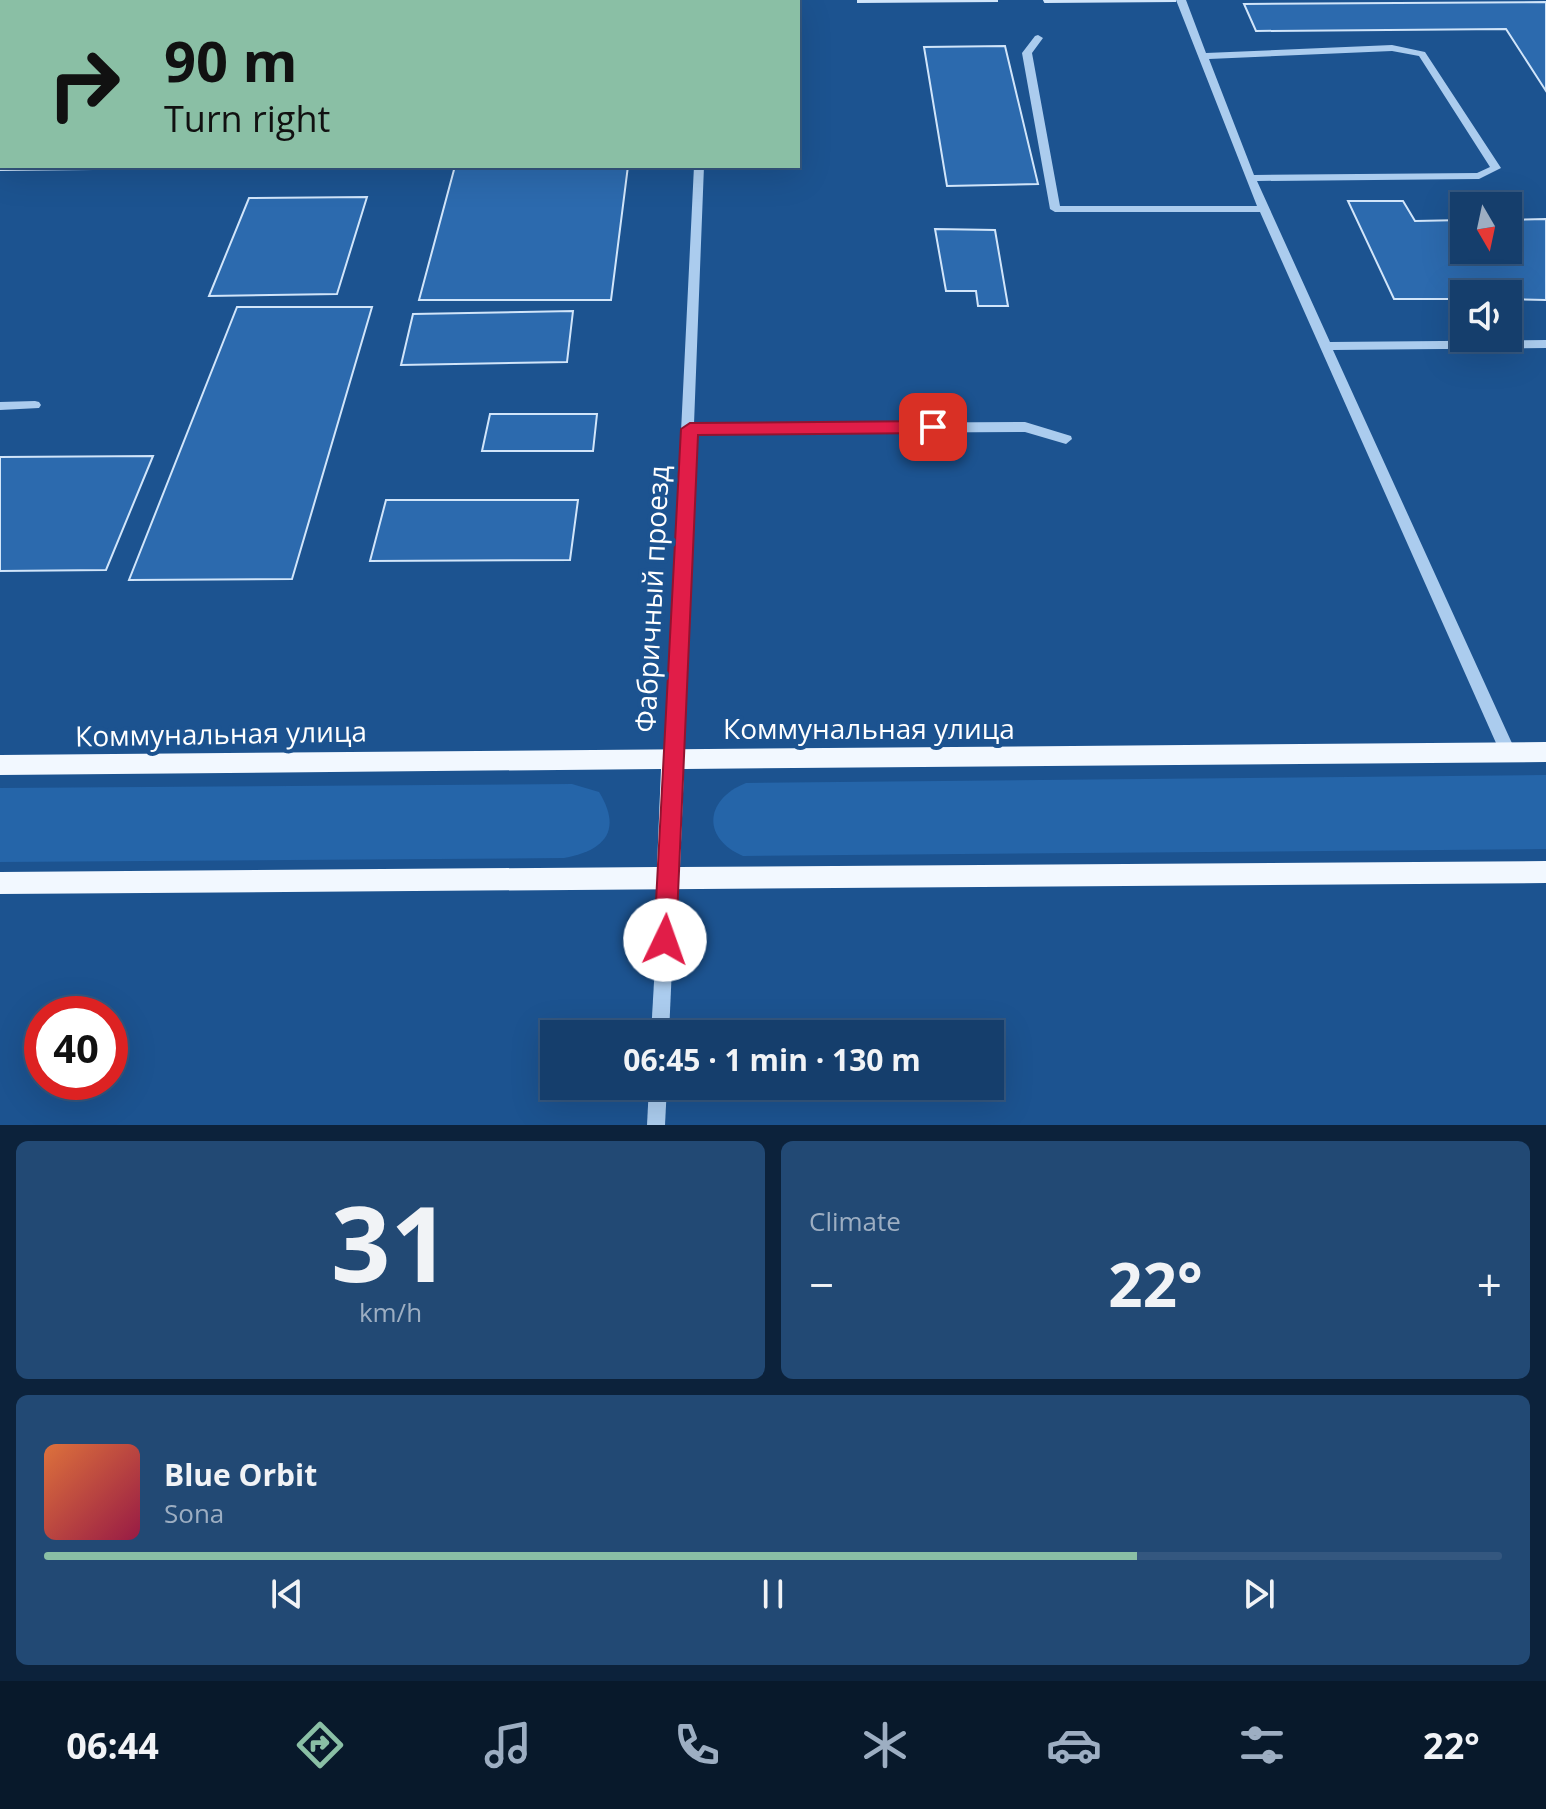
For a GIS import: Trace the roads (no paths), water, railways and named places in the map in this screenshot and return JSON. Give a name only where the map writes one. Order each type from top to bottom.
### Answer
[{"type":"main road","name":"Коммунальная улица","points":[[0,765],[1546,752]]},
{"type":"main road","name":"Фабричный проезд","points":[[668,878],[673,759]]},
{"type":"main road","points":[[0,883],[1544,876]]},
{"type":"street","points":[[1181,0],[1250,178],[1508,752]]},
{"type":"street","points":[[1038,38],[1027,53],[1055,209],[1264,209]]},
{"type":"street","points":[[1204,56],[1392,48],[1422,54],[1496,168],[1479,176],[1250,178]]},
{"type":"street","name":"Фабричный проезд","points":[[673,759],[690,429],[699,168]]},
{"type":"street","points":[[1325,346],[1546,344]]},
{"type":"street","points":[[0,406],[35,405]]},
{"type":"street","points":[[690,429],[1025,427],[1066,439]]},
{"type":"street","name":"Фабричный проезд","points":[[661,1020],[668,878]]},
{"type":"street","points":[[656,1125],[657,1100]]}]
